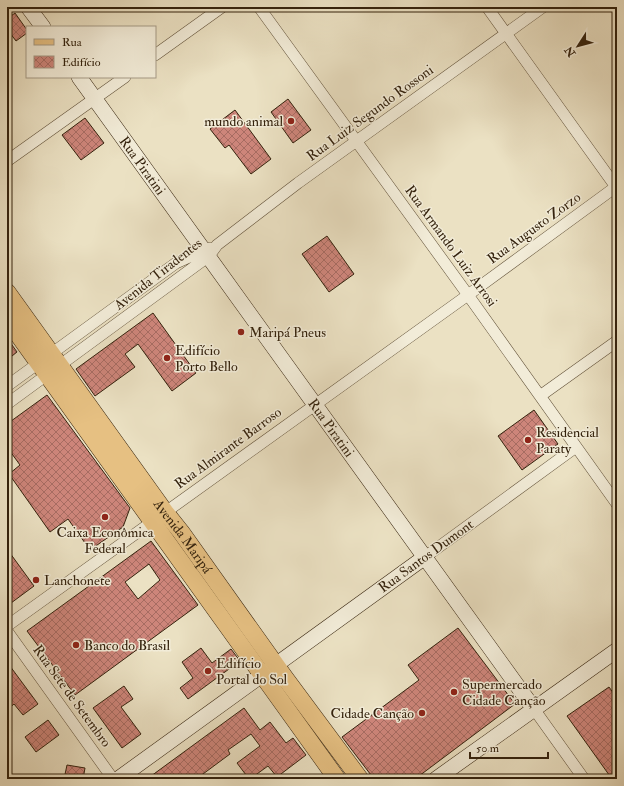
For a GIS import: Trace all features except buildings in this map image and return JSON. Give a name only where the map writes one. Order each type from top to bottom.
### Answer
[{"type":"main road","name":"Avenida Maripá","points":[[7,292],[31,339],[159,517],[167,543],[337,779]]},
{"type":"main road","name":"Avenida Maripá","points":[[7,319],[31,339]]},
{"type":"main road","name":"Avenida Maripá","points":[[159,517],[181,532],[290,686],[360,779]]},
{"type":"main road","points":[[167,543],[168,536],[174,532],[181,532]]},
{"type":"main road","points":[[246,653],[254,655],[259,653],[263,646]]},
{"type":"main road","points":[[276,696],[278,688],[283,684],[290,686]]},
{"type":"street","points":[[28,7],[42,26]]},
{"type":"street","points":[[156,55],[222,7]]},
{"type":"street","name":"Rua Armando Luiz Arrosi","points":[[259,7],[468,295],[617,504]]},
{"type":"street","points":[[487,7],[616,187]]},
{"type":"street","name":"Rua Luiz Segundo Rossoni","points":[[210,250],[356,141],[543,7]]},
{"type":"street","name":"Rua Piratini","points":[[80,78],[210,250],[315,404],[584,779]]},
{"type":"street","points":[[7,161],[124,78]]},
{"type":"street","name":"Rua Augusto Zorzo","points":[[468,295],[616,187]]},
{"type":"street","name":"Avenida Tiradentes","points":[[7,404],[21,394],[73,338],[176,263],[210,250]]},
{"type":"street","name":"Avenida Tiradentes","points":[[10,384],[81,350],[185,274],[210,250]]},
{"type":"street","points":[[176,263],[184,266],[185,274]]},
{"type":"street","name":"Rua Almirante Barroso","points":[[7,626],[468,295]]},
{"type":"street","points":[[73,338],[72,345],[74,348],[81,350]]},
{"type":"street","points":[[540,396],[617,341]]},
{"type":"street","points":[[10,384],[21,380],[24,382],[24,389],[21,394]]},
{"type":"street","name":"Rua Santos Dumont","points":[[262,676],[576,447]]},
{"type":"street","name":"Rua Sete de Setembro","points":[[7,631],[113,779]]},
{"type":"street","points":[[436,779],[617,650]]},
{"type":"street","points":[[118,779],[262,676]]},
{"type":"place","name":"mundo animal","points":[[291,121]]},
{"type":"place","name":"Maripá Pneus","points":[[241,332]]},
{"type":"place","name":"Edifício Porto Bello","points":[[167,358]]},
{"type":"place","name":"Residencial Paraty","points":[[528,440]]},
{"type":"place","name":"Caixa Econômica Federal","points":[[105,517]]},
{"type":"place","name":"Lanchonete","points":[[36,580]]},
{"type":"place","name":"Banco do Brasil","points":[[76,645]]},
{"type":"place","name":"Edifício Portal do Sol","points":[[208,671]]},
{"type":"place","name":"Supermercado Cidade Canção","points":[[454,692]]},
{"type":"place","name":"Cidade Canção","points":[[422,713]]}]
